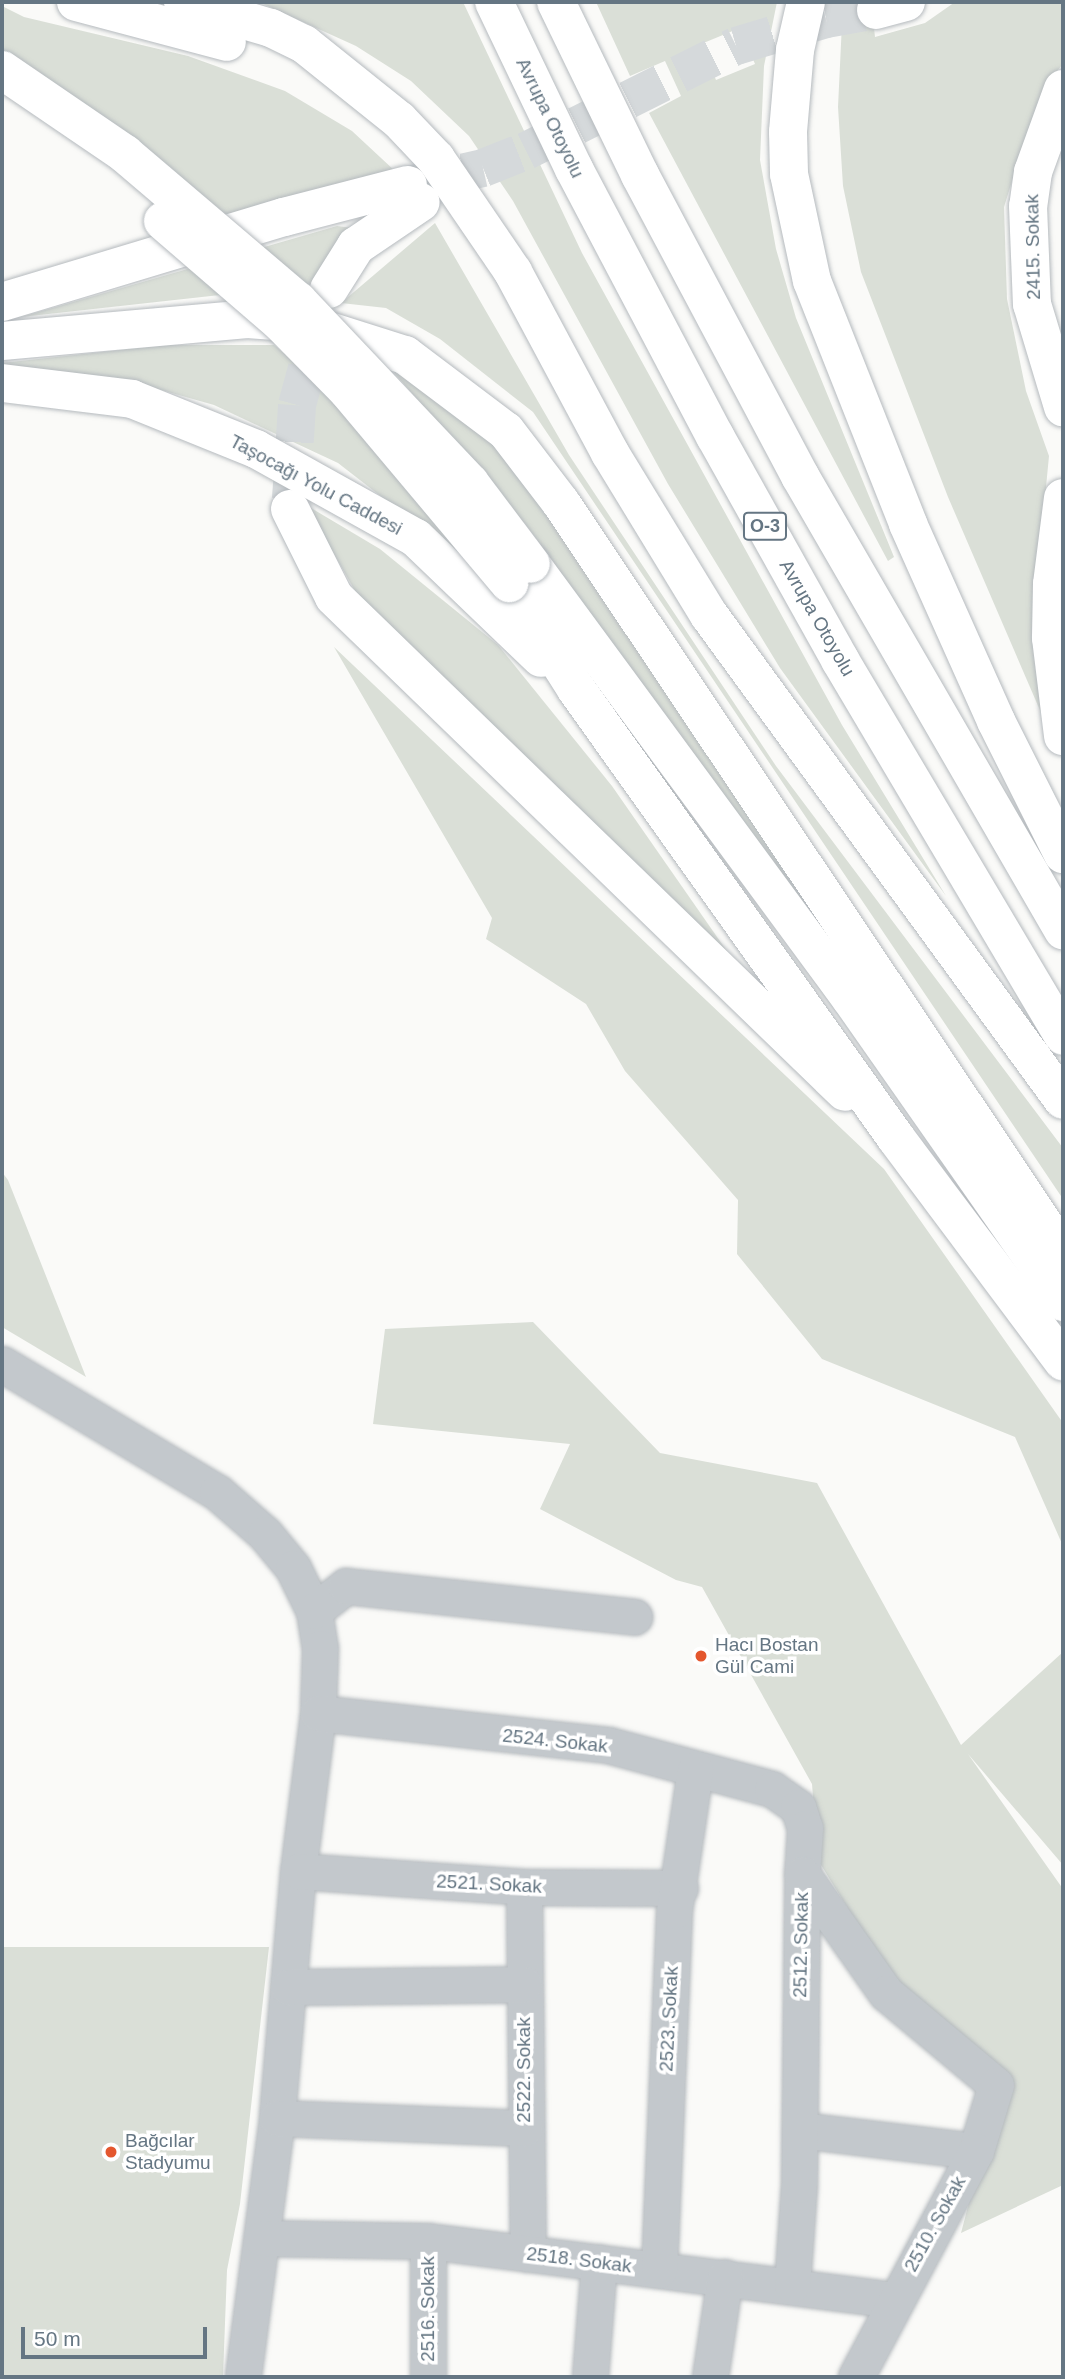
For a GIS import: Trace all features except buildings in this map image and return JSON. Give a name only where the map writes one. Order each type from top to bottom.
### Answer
[{"type":"main road","points":[[76,2],[343,78]]},
{"type":"main road","points":[[183,2],[271,28],[303,44],[399,120],[436,159],[513,272],[610,453],[709,615],[1063,1100]]},
{"type":"main road","name":"Avrupa Otoyolu","points":[[494,2],[574,169],[734,470],[861,696],[1063,1036]]},
{"type":"main road","name":"O-3","points":[[556,2],[640,175],[800,476],[1063,930]]},
{"type":"main road","points":[[806,2],[795,50],[788,143],[797,223],[812,281],[908,524],[996,721],[1063,854]]},
{"type":"main road","points":[[2,70],[125,154],[298,301],[470,483],[520,574],[576,689],[896,1138],[1063,1361]]},
{"type":"main road","name":"2415. Sokak","points":[[1063,89],[1031,183],[1032,304],[1063,407]]},
{"type":"main road","points":[[2,100],[98,166],[281,323],[520,574],[851,999],[1063,1302]]},
{"type":"main road","points":[[2,302],[284,217],[414,194],[356,246],[330,289]]},
{"type":"main road","points":[[2,341],[247,319],[304,323],[405,355],[496,422],[561,503],[1063,1253]]},
{"type":"main road","name":"Taşocağı Yolu Caddesi","points":[[2,383],[132,400],[256,449],[416,538],[576,689]]},
{"type":"main road","points":[[1063,498],[1052,584],[1051,638],[1063,736]]},
{"type":"main road","points":[[290,509],[334,597],[725,981],[896,1138]]},
{"type":"street","points":[[2,1364],[217,1492],[265,1534],[292,1568],[314,1611],[320,1648],[318,1713],[298,1871],[276,2118],[243,2377]]},
{"type":"street","points":[[314,1611],[346,1586],[635,1618]]},
{"type":"street","name":"2524. Sokak","points":[[318,1713],[483,1734],[608,1745],[772,1789],[799,1807],[805,1828],[802,1874]]},
{"type":"street","name":"2523. Sokak","points":[[659,2270],[674,1911],[680,1888],[695,1770]]},
{"type":"street","name":"2521. Sokak","points":[[298,1871],[524,1887],[680,1888]]},
{"type":"street","name":"2512. Sokak","points":[[802,1874],[886,1993],[980,2074]]},
{"type":"street","name":"2512. Sokak","points":[[792,2285],[800,2130],[802,1874]]},
{"type":"street","name":"2522. Sokak","points":[[524,1887],[524,2128],[528,2254]]},
{"type":"street","points":[[288,1987],[524,1983]]},
{"type":"street","name":"2510. Sokak","points":[[856,2377],[893,2300],[976,2151],[996,2085],[980,2074]]},
{"type":"street","points":[[276,2118],[524,2128]]},
{"type":"street","points":[[800,2130],[976,2151]]},
{"type":"street","name":"2518. Sokak","points":[[262,2238],[428,2241],[792,2285],[893,2300]]},
{"type":"street","name":"2516. Sokak","points":[[428,2241],[428,2377]]},
{"type":"street","points":[[590,2377],[599,2262]]},
{"type":"street","points":[[710,2377],[725,2277]]},
{"type":"shaded area","points":[[259,2],[463,2],[582,253],[842,725],[946,896],[780,668],[668,484],[513,201],[469,136],[411,81],[356,46]]},
{"type":"shaded area","points":[[596,2],[777,2],[764,66],[760,160],[776,249],[796,318],[894,557],[888,561],[649,113],[681,96],[665,61],[630,76]],"holes":[[[740,28],[755,64],[716,80],[701,44]]]},
{"type":"shaded area","points":[[843,2],[871,2],[875,37],[925,23],[955,2],[1063,2],[1063,64],[1052,77],[1028,130],[1004,207],[1007,299],[1026,391],[1049,456],[1038,570],[1042,715],[948,497],[861,272],[843,186],[838,107]]},
{"type":"shaded area","points":[[2,6],[24,17],[188,56],[285,91],[352,131],[395,171],[224,216],[2,53]]},
{"type":"shaded area","points":[[435,223],[569,455],[776,766],[1063,1148],[1063,1199],[533,412],[440,339],[386,308],[341,303]]},
{"type":"shaded area","points":[[337,226],[361,229],[311,285],[21,317]]},
{"type":"shaded area","points":[[165,345],[274,345],[316,380],[418,494],[463,560],[338,463],[214,405],[126,380],[2,371],[2,363]]},
{"type":"shaded area","points":[[385,362],[474,423],[535,488],[842,960],[529,529]]},
{"type":"shaded area","points":[[306,505],[380,549],[498,645],[612,786],[731,957],[362,603]]},
{"type":"shaded area","points":[[334,647],[884,1169],[1063,1423],[1063,1546],[1015,1437],[822,1359],[737,1254],[738,1200],[625,1071],[586,1004],[486,939],[492,918]]},
{"type":"shaded area","points":[[2,1172],[8,1180],[86,1377],[2,1327]]},
{"type":"shaded area","points":[[533,1322],[660,1453],[817,1483],[961,1745],[1063,1652],[1063,1865],[968,1754],[1063,1889],[1063,2185],[961,2233],[994,2107],[904,2000],[818,1860],[812,1784],[702,1587],[676,1580],[540,1509],[570,1444],[373,1424],[385,1329]]},
{"type":"shaded area","name":"Bağcılar Stadyumu","points":[[2,1947],[269,1947],[240,2204],[227,2270],[223,2377],[2,2377]]},
{"type":"tunnel","points":[[408,185],[483,168],[526,151],[736,46],[826,19],[876,10]]},
{"type":"tunnel","points":[[291,499],[297,405],[319,324]]},
{"type":"place","name":"Hacı Bostan Gül Cami","points":[[701,1656]]},
{"type":"place","name":"Bağcılar Stadyumu","points":[[111,2152]]}]
